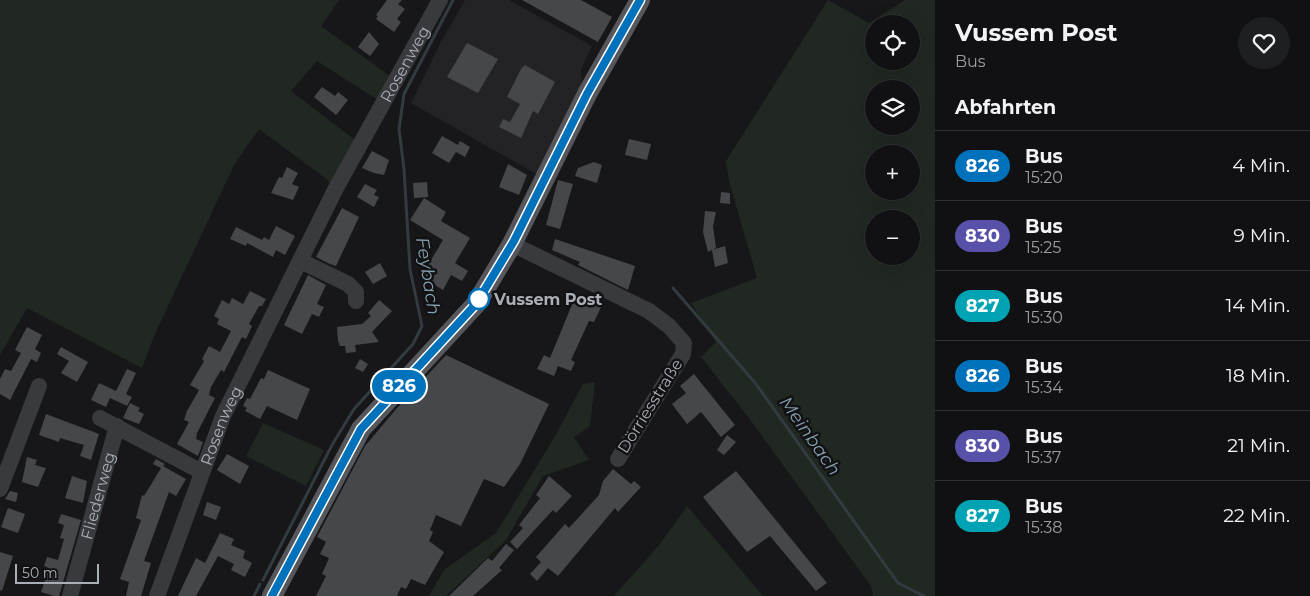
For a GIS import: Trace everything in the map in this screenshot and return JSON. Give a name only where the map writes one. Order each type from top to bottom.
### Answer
[{"type":"main road","points":[[272,596],[361,429],[476,304],[512,244],[587,94],[640,0]]},
{"type":"street","name":"Rosenweg","points":[[157,596],[223,416],[301,262],[335,190],[440,0]]},
{"type":"street","name":"Dörriesstraße","points":[[512,244],[649,311],[669,326],[684,343],[683,354],[618,459]]},
{"type":"street","points":[[301,262],[348,284],[356,292],[356,301]]},
{"type":"street","points":[[0,489],[39,386]]},
{"type":"street","points":[[100,418],[202,472]]},
{"type":"street","name":"Fliederweg","points":[[70,596],[117,426]]},
{"type":"shaded area","points":[[0,0],[339,0],[321,26],[391,77],[378,100],[317,61],[291,91],[355,140],[330,185],[328,180],[259,129],[234,165],[154,336],[142,368],[27,308],[0,355]]},
{"type":"shaded area","points":[[465,0],[509,0],[592,46],[581,70],[582,85],[538,175],[411,103],[441,42]]},
{"type":"shaded area","points":[[828,0],[865,21],[865,70],[920,70],[920,15],[882,15],[905,0],[935,0],[935,596],[873,596],[871,586],[749,418],[701,357],[716,342],[691,303],[757,278],[729,181],[726,161]]},
{"type":"shaded area","points":[[595,382],[590,426],[574,437],[589,460],[543,476],[506,540],[446,596],[429,596],[444,570],[496,533],[554,438],[583,384]]},
{"type":"shaded area","points":[[263,423],[324,450],[306,486],[246,456]]},
{"type":"shaded area","points":[[687,506],[763,596],[614,596],[660,544]]},
{"type":"building","points":[[387,0],[402,0],[398,4],[405,9],[397,19],[401,22],[394,32],[376,19],[378,16],[376,15]]},
{"type":"building","points":[[522,0],[581,0],[612,17],[598,42]]},
{"type":"building","points":[[369,32],[379,44],[370,56],[358,47]]},
{"type":"building","points":[[467,43],[498,59],[478,93],[447,77]]},
{"type":"building","points":[[525,65],[555,82],[538,114],[533,111],[521,138],[499,127],[503,119],[510,122],[520,104],[507,97],[521,69]]},
{"type":"building","points":[[322,87],[335,96],[338,92],[348,100],[336,115],[314,97]]},
{"type":"building","points":[[442,136],[458,145],[460,141],[470,147],[465,157],[456,152],[449,163],[432,153]]},
{"type":"building","points":[[629,139],[651,144],[647,160],[625,155]]},
{"type":"building","points":[[372,151],[389,160],[384,175],[362,168]]},
{"type":"building","points":[[594,162],[602,165],[597,183],[575,176],[578,168]]},
{"type":"building","points":[[508,164],[527,175],[519,195],[499,187]]},
{"type":"building","points":[[287,167],[298,173],[292,184],[299,187],[293,200],[271,193],[279,177],[282,178]]},
{"type":"building","points":[[558,180],[573,184],[560,229],[546,225]]},
{"type":"building","points":[[427,182],[428,197],[414,198],[413,183]]},
{"type":"building","points":[[365,184],[377,190],[374,195],[379,197],[374,207],[357,197]]},
{"type":"building","points":[[721,192],[730,193],[730,204],[720,203]]},
{"type":"building","points":[[424,198],[446,212],[441,221],[470,238],[455,263],[468,271],[462,281],[451,275],[443,290],[421,277],[443,240],[410,220]]},
{"type":"building","points":[[342,208],[359,217],[336,266],[316,257]]},
{"type":"building","points":[[705,211],[716,212],[713,226],[716,248],[708,252],[703,232]]},
{"type":"building","points":[[276,226],[295,236],[285,255],[276,250],[273,257],[247,243],[246,246],[230,239],[236,227],[262,240],[264,237],[269,240]]},
{"type":"building","points":[[555,239],[635,266],[628,290],[578,265],[580,262],[552,250]]},
{"type":"building","points":[[725,246],[728,263],[715,267],[712,250]]},
{"type":"building","points":[[380,263],[387,276],[373,284],[365,272]]},
{"type":"building","points":[[308,275],[326,285],[317,304],[324,307],[319,317],[312,314],[302,334],[284,325]]},
{"type":"building","points":[[250,291],[266,299],[262,306],[259,306],[249,324],[252,326],[246,339],[242,337],[224,372],[221,370],[211,387],[209,395],[215,398],[197,433],[196,439],[203,442],[198,456],[177,444],[189,422],[184,420],[187,411],[199,390],[190,385],[204,361],[202,359],[209,346],[220,352],[231,331],[217,324],[219,319],[214,316],[222,300],[229,304],[232,298],[243,304]]},
{"type":"building","points":[[576,295],[601,307],[594,322],[589,321],[571,360],[575,362],[571,371],[558,366],[554,376],[537,369],[544,355],[550,358]]},
{"type":"building","points":[[379,300],[392,311],[372,332],[379,342],[355,345],[356,352],[346,353],[345,346],[340,346],[338,341],[337,327],[362,324],[371,316],[368,313]]},
{"type":"building","points":[[27,327],[42,335],[35,349],[41,353],[37,362],[31,359],[10,400],[0,394],[0,379],[5,369],[11,371],[21,353],[15,350]]},
{"type":"building","points":[[61,347],[88,362],[77,382],[61,373],[69,361],[57,354]]},
{"type":"building","points":[[446,355],[549,404],[520,464],[504,487],[484,479],[461,526],[436,515],[430,530],[433,532],[429,541],[444,552],[425,585],[411,579],[406,589],[401,587],[397,596],[316,596],[326,576],[322,574],[329,558],[320,554],[326,542],[317,537],[365,446]]},
{"type":"building","points":[[360,359],[368,364],[363,372],[355,368]]},
{"type":"building","points":[[127,369],[136,373],[126,394],[132,397],[127,406],[110,398],[106,407],[91,400],[99,383],[116,391]]},
{"type":"building","points":[[268,370],[310,389],[297,420],[267,406],[260,419],[245,411],[247,408],[243,406],[247,398],[250,399],[261,378],[264,379]]},
{"type":"building","points":[[694,374],[735,425],[721,437],[701,412],[687,424],[672,404],[686,393],[680,386]]},
{"type":"building","points":[[130,403],[140,408],[138,411],[144,414],[139,424],[123,418]]},
{"type":"building","points":[[46,414],[99,434],[91,460],[80,456],[84,445],[60,438],[59,442],[39,435]]},
{"type":"building","points":[[727,435],[736,442],[724,455],[717,450]]},
{"type":"building","points":[[227,454],[249,466],[240,484],[217,470]]},
{"type":"building","points":[[27,457],[37,460],[35,465],[46,468],[38,487],[22,482]]},
{"type":"building","points":[[156,459],[165,464],[163,466],[186,479],[176,496],[169,492],[144,561],[151,563],[141,596],[126,596],[129,582],[120,579],[141,520],[136,518],[142,495],[144,496],[161,468],[153,464]]},
{"type":"building","points":[[613,469],[631,484],[634,481],[641,487],[618,512],[615,508],[558,576],[548,568],[537,581],[530,574],[541,562],[536,557],[565,524],[569,528],[599,495],[603,481]]},
{"type":"building","points":[[736,471],[827,583],[816,591],[770,536],[747,552],[703,497]]},
{"type":"building","points":[[72,476],[87,481],[83,503],[65,498]]},
{"type":"building","points":[[549,476],[572,496],[556,513],[553,510],[517,549],[510,542],[523,528],[519,525],[540,498],[536,495]]},
{"type":"building","points":[[10,491],[18,493],[16,502],[5,499]]},
{"type":"building","points":[[207,502],[221,507],[216,520],[203,515]]},
{"type":"building","points":[[8,508],[25,514],[18,533],[1,527]]},
{"type":"building","points":[[61,514],[81,520],[59,596],[54,596],[41,592],[49,568],[44,566],[47,557],[58,560],[64,539],[60,538],[64,525],[58,523]]},
{"type":"building","points":[[220,533],[234,539],[231,545],[245,551],[243,558],[252,563],[245,577],[231,570],[234,564],[218,556],[196,596],[178,596],[196,558],[205,563]]},
{"type":"building","points":[[506,544],[514,550],[499,568],[502,570],[473,596],[449,596],[488,558],[492,561]]},
{"type":"building","points":[[0,552],[13,556],[2,591],[0,590]]},
{"type":"waterway","name":"Feybach","points":[[263,580],[332,445],[354,409],[413,344],[422,326],[410,269],[404,169],[399,129],[404,94],[453,0]]},
{"type":"waterway","name":"Meinbach","points":[[673,288],[756,384],[898,583],[924,596]]},
{"type":"waterway","name":"Feybach","points":[[254,596],[260,584]]},
{"type":"bus line","name":"826","points":[[272,596],[361,429],[476,304],[514,241],[602,65],[640,0]]},
{"type":"place","name":"Vussem Post","points":[[479,299]]}]
